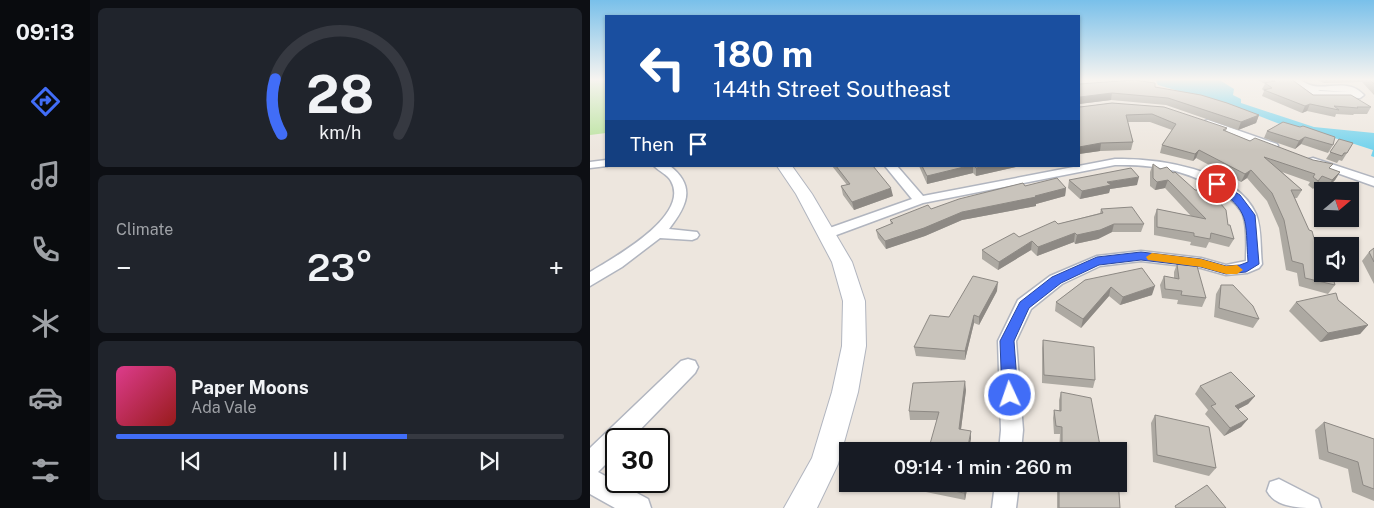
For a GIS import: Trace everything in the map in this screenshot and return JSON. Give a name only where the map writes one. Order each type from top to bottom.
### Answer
[{"type":"street","points":[[1196,118],[1281,149]]},
{"type":"street","points":[[1299,156],[1374,182]]},
{"type":"street","points":[[826,234],[920,200],[1115,162],[1142,160],[1192,171],[1217,184],[1236,197],[1250,215],[1254,264],[1242,269],[1226,270],[1201,263],[1141,256],[1097,261],[1056,280],[1024,305],[1007,341],[1012,430],[1011,442]]},
{"type":"street","points":[[590,165],[605,163]]},
{"type":"street","points":[[785,167],[804,194],[842,262],[854,301],[854,346],[845,392],[824,464],[800,508]]},
{"type":"street","points":[[893,167],[920,200]]},
{"type":"street","points":[[590,280],[659,233],[679,205],[682,191],[677,180],[663,168]]},
{"type":"street","points":[[659,233],[692,235]]},
{"type":"street","points":[[590,464],[688,367]]},
{"type":"street","points":[[590,481],[639,508]]},
{"type":"street","points":[[1279,491],[1309,508]]},
{"type":"street","points":[[1004,508],[1005,492]]},
{"type":"green space","points":[[590,103],[605,103],[605,133],[590,135]]},
{"type":"water","points":[[1219,103],[1241,103],[1314,127],[1374,133],[1374,157],[1371,156],[1373,150],[1285,126]]},
{"type":"building","points":[[1112,103],[1164,107],[1227,128],[1223,130],[1250,141],[1255,138],[1313,160],[1333,164],[1329,168],[1340,172],[1332,180],[1322,176],[1318,181],[1313,177],[1315,174],[1264,157],[1302,190],[1291,190],[1314,238],[1314,280],[1305,278],[1303,264],[1292,261],[1284,220],[1272,193],[1251,170],[1245,174],[1199,150],[1195,154],[1162,145],[1176,124],[1152,114],[1126,115],[1133,142],[1101,143],[1080,147],[1080,107]]},
{"type":"building","points":[[1182,103],[1226,103],[1259,115],[1241,122]]},
{"type":"building","points":[[1297,103],[1364,103],[1371,107],[1334,106],[1339,110],[1310,104],[1305,106]]},
{"type":"building","points":[[1283,122],[1300,127],[1303,126],[1335,137],[1333,145],[1305,137],[1299,141],[1267,131]]},
{"type":"building","points":[[1339,139],[1353,143],[1347,153],[1344,153],[1342,156],[1330,152]]},
{"type":"building","points":[[1153,164],[1160,169],[1167,167],[1195,190],[1209,190],[1226,210],[1228,225],[1230,225],[1234,239],[1211,233],[1210,239],[1194,236],[1194,233],[1157,227],[1157,209],[1206,219],[1168,180],[1157,182],[1153,178]]},
{"type":"building","points":[[837,167],[874,167],[891,188],[852,202],[841,186],[850,184]]},
{"type":"building","points":[[922,167],[964,167],[927,176]]},
{"type":"building","points":[[1131,168],[1139,177],[1107,182],[1111,185],[1082,191],[1069,180]]},
{"type":"building","points":[[1057,178],[1066,188],[1036,197],[962,212],[924,228],[885,241],[876,230],[893,223],[890,220],[928,205],[931,209],[959,199],[1023,183],[1025,186]]},
{"type":"building","points":[[1132,207],[1144,224],[1114,224],[1100,230],[1077,235],[1075,233],[1038,247],[1032,241],[999,262],[982,250],[1014,233],[1019,237],[1055,221],[1058,224],[1103,213],[1101,209]]},
{"type":"building","points":[[1374,248],[1374,262],[1369,252]]},
{"type":"building","points":[[1177,264],[1197,266],[1206,298],[1181,295],[1182,291],[1165,289],[1164,276],[1179,279]]},
{"type":"building","points":[[1142,268],[1155,286],[1123,297],[1111,287],[1083,319],[1056,302],[1085,280]]},
{"type":"building","points":[[973,276],[998,282],[979,317],[974,315],[965,351],[914,347],[930,315],[949,317]]},
{"type":"building","points":[[1322,282],[1334,282],[1335,285]]},
{"type":"building","points":[[1221,285],[1233,285],[1253,306],[1259,319],[1219,308]]},
{"type":"building","points":[[1336,293],[1338,300],[1368,325],[1328,333],[1296,302]]},
{"type":"building","points":[[1043,340],[1094,347],[1095,380],[1044,375]]},
{"type":"building","points":[[1231,372],[1255,396],[1235,406],[1248,419],[1230,428],[1211,406],[1216,404],[1200,386]]},
{"type":"building","points":[[965,381],[959,429],[971,431],[969,442],[931,442],[939,412],[909,411],[913,383]]},
{"type":"building","points":[[1061,392],[1091,398],[1099,442],[1062,442],[1062,427],[1056,426],[1054,410],[1061,411]]},
{"type":"building","points":[[1155,415],[1209,427],[1216,468],[1157,455]]},
{"type":"building","points":[[1324,422],[1374,439],[1374,489],[1363,485],[1358,462],[1328,452]]},
{"type":"building","points":[[1207,485],[1226,508],[1176,508],[1175,506]]},
{"type":"building","points":[[1059,492],[1119,492],[1120,508],[1059,508]]},
{"type":"slow traffic","points":[[1152,257],[1170,258],[1201,263],[1226,270],[1237,270]]},
{"type":"route","points":[[1010,395],[1007,341],[1024,305],[1056,280],[1097,261],[1141,256],[1201,263],[1226,270],[1242,269],[1254,264],[1250,215],[1236,197],[1217,184]]}]
